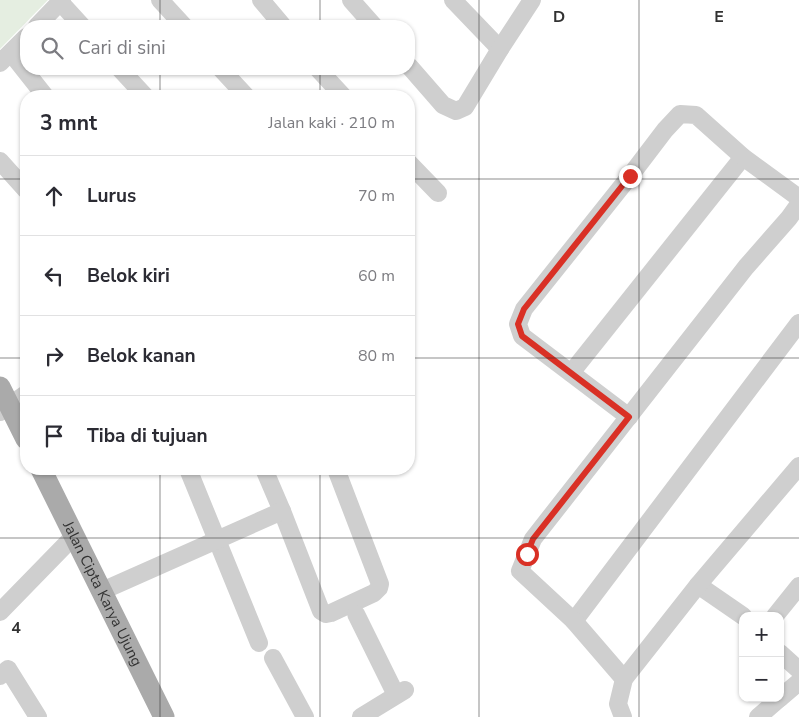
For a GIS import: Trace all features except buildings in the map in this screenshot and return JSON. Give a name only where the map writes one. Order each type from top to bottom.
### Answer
[{"type":"main road","points":[[0,387],[12,404],[20,425]]},
{"type":"main road","name":"Jalan Cipta Karya Ujung","points":[[44,475],[164,717]]},
{"type":"street","points":[[160,0],[178,20]]},
{"type":"street","points":[[261,0],[278,20]]},
{"type":"street","points":[[351,0],[369,20]]},
{"type":"street","points":[[453,0],[500,50]]},
{"type":"street","points":[[415,73],[444,105],[456,111],[465,108],[532,0]]},
{"type":"street","points":[[43,20],[61,1],[77,20]]},
{"type":"street","points":[[20,43],[6,58],[20,71]]},
{"type":"street","points":[[24,75],[40,90]]},
{"type":"street","points":[[126,75],[139,90]]},
{"type":"street","points":[[227,75],[240,90]]},
{"type":"street","points":[[322,75],[331,90]]},
{"type":"street","points":[[629,417],[522,336],[518,324],[524,309],[665,130],[680,114],[696,115],[743,157],[799,198]]},
{"type":"street","points":[[571,373],[743,157]]},
{"type":"street","points":[[0,161],[20,183]]},
{"type":"street","points":[[415,169],[438,194]]},
{"type":"street","points":[[624,679],[574,621],[520,571],[533,539],[746,268],[799,204]]},
{"type":"street","points":[[574,621],[799,323]]},
{"type":"street","points":[[623,717],[618,704],[624,679],[698,585],[799,466]]},
{"type":"street","points":[[190,475],[259,643]]},
{"type":"street","points":[[267,475],[321,611],[326,614],[374,593],[379,588],[378,579],[338,475]]},
{"type":"street","points":[[102,592],[282,511]]},
{"type":"street","points":[[0,612],[74,536]]},
{"type":"street","points":[[698,585],[739,613]]},
{"type":"street","points":[[778,612],[799,586]]},
{"type":"street","points":[[356,614],[401,692],[361,717]]},
{"type":"street","points":[[784,657],[799,670]]},
{"type":"street","points":[[273,658],[305,717]]},
{"type":"street","points":[[0,676],[8,669],[38,717]]},
{"type":"street","points":[[784,695],[799,682]]},
{"type":"street","points":[[758,717],[775,702]]},
{"type":"shaded area","points":[[0,0],[48,0],[28,20],[20,20],[20,29],[0,49]]},
{"type":"route","points":[[527,554],[533,539],[629,417],[522,336],[518,324],[524,309],[630,176]]}]
